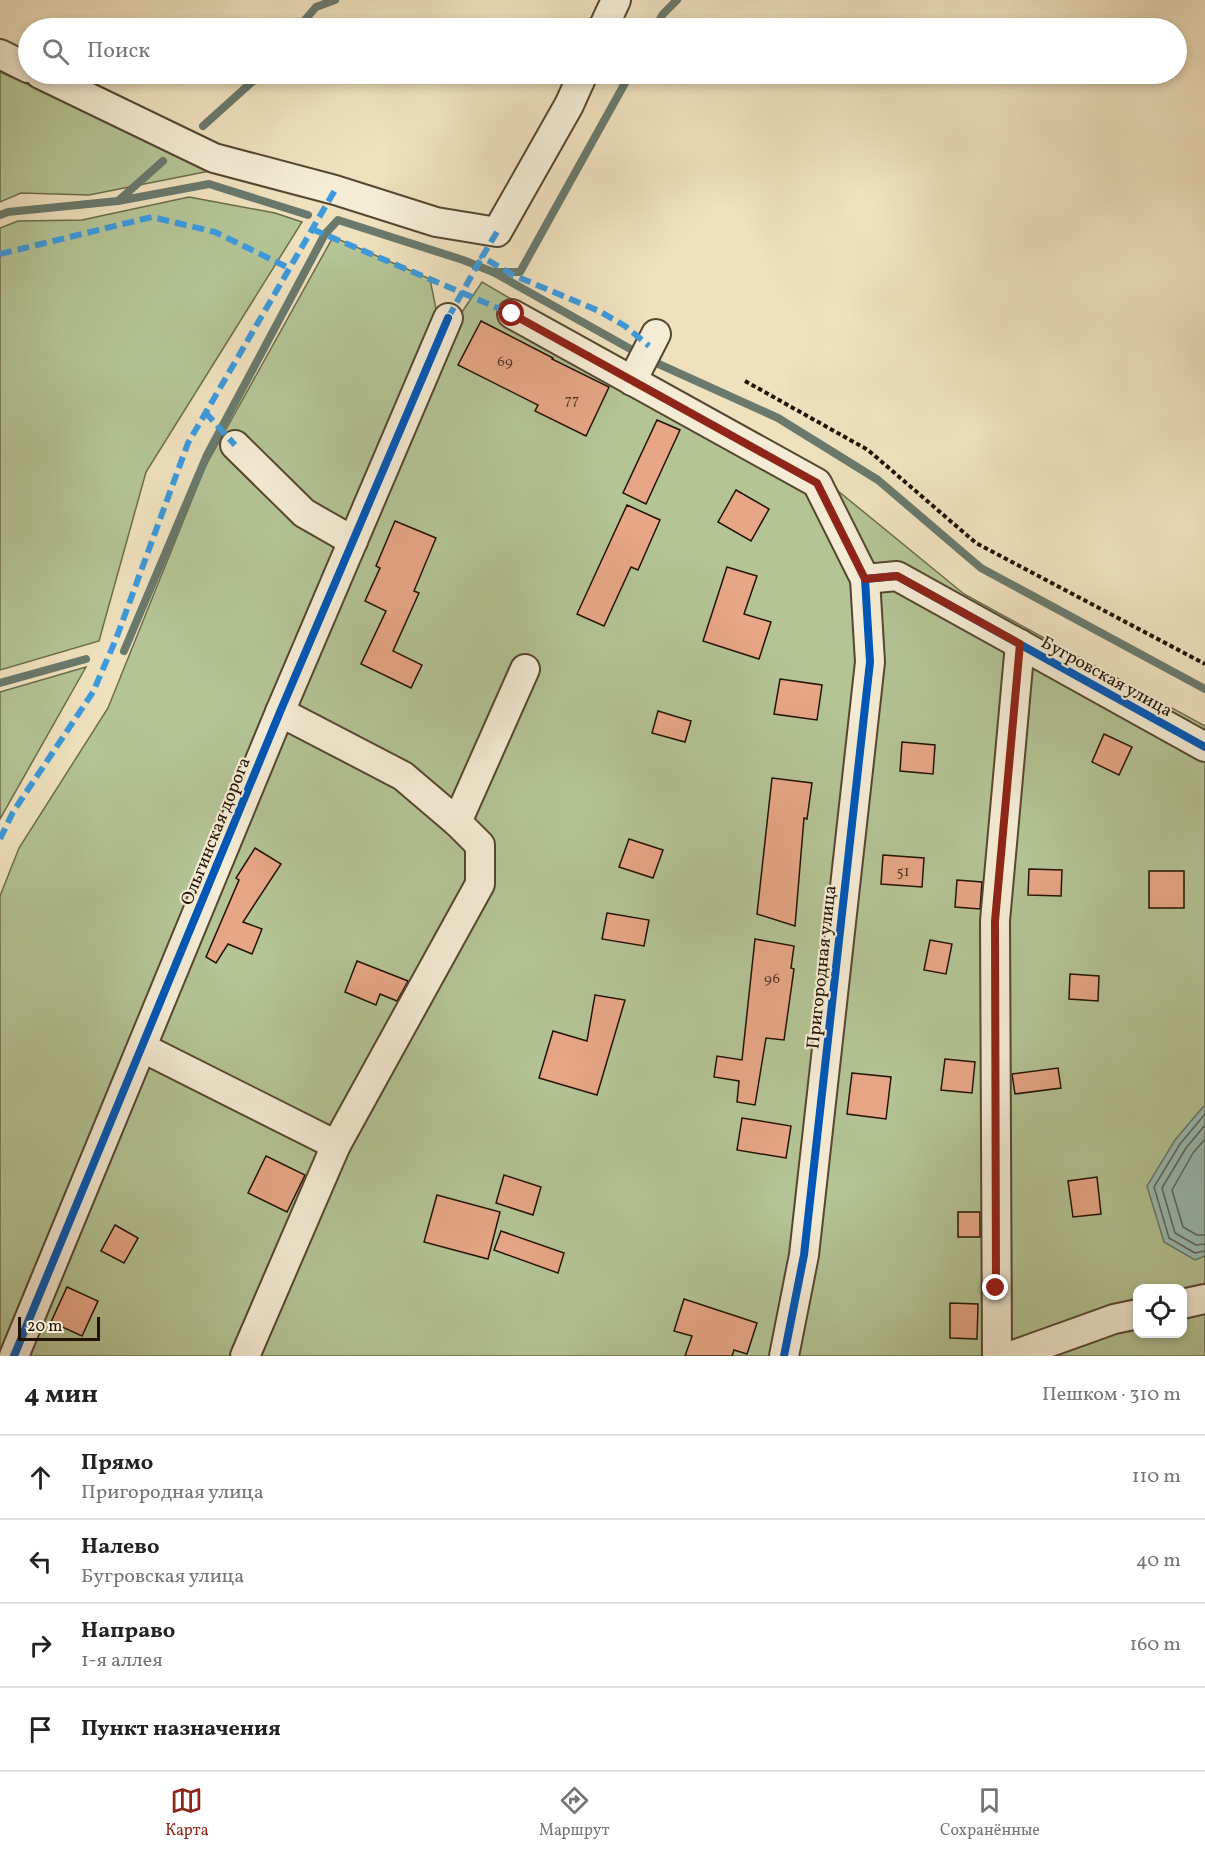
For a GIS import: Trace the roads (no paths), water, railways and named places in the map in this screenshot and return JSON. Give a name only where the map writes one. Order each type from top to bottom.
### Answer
[{"type":"street","points":[[608,18],[616,0]]},
{"type":"street","points":[[0,54],[18,63]]},
{"type":"street","points":[[61,84],[213,158],[334,190],[436,222],[497,232],[569,105],[578,84]]},
{"type":"street","name":"Пригородная улица","points":[[512,314],[817,483],[865,579],[870,662],[804,1255],[784,1356]]},
{"type":"street","name":"Ольгинская дорога","points":[[14,1356],[280,712],[448,318]]},
{"type":"street","points":[[632,381],[656,334]]},
{"type":"street","points":[[235,445],[304,513],[353,542]]},
{"type":"street","name":"Бугровская улица","points":[[865,579],[897,576],[1205,747]]},
{"type":"street","points":[[997,1356],[995,921],[1020,644]]},
{"type":"street","points":[[457,822],[525,669]]},
{"type":"street","points":[[245,1356],[336,1145],[480,884],[480,845],[457,822],[403,776],[280,712]]},
{"type":"street","points":[[143,1048],[336,1145]]},
{"type":"street","points":[[1187,1303],[1205,1299]]},
{"type":"street","points":[[1011,1356],[1114,1319],[1133,1315]]},
{"type":"water","points":[[1205,1107],[1205,1256],[1195,1260],[1164,1242],[1147,1186],[1175,1140]]},
{"type":"waterway","points":[[307,18],[316,7],[335,0]]},
{"type":"waterway","points":[[661,18],[677,0]]},
{"type":"waterway","points":[[203,126],[250,84]]},
{"type":"waterway","points":[[624,84],[520,272],[493,272],[634,351]]},
{"type":"waterway","points":[[163,161],[118,201],[209,184],[308,215]]},
{"type":"waterway","points":[[0,215],[8,212],[118,201]]},
{"type":"waterway","points":[[124,651],[207,455],[325,234],[338,220],[463,260],[493,272]]},
{"type":"waterway","points":[[652,361],[778,418],[878,480],[981,568],[1205,689]]},
{"type":"waterway","points":[[0,683],[86,659]]}]
